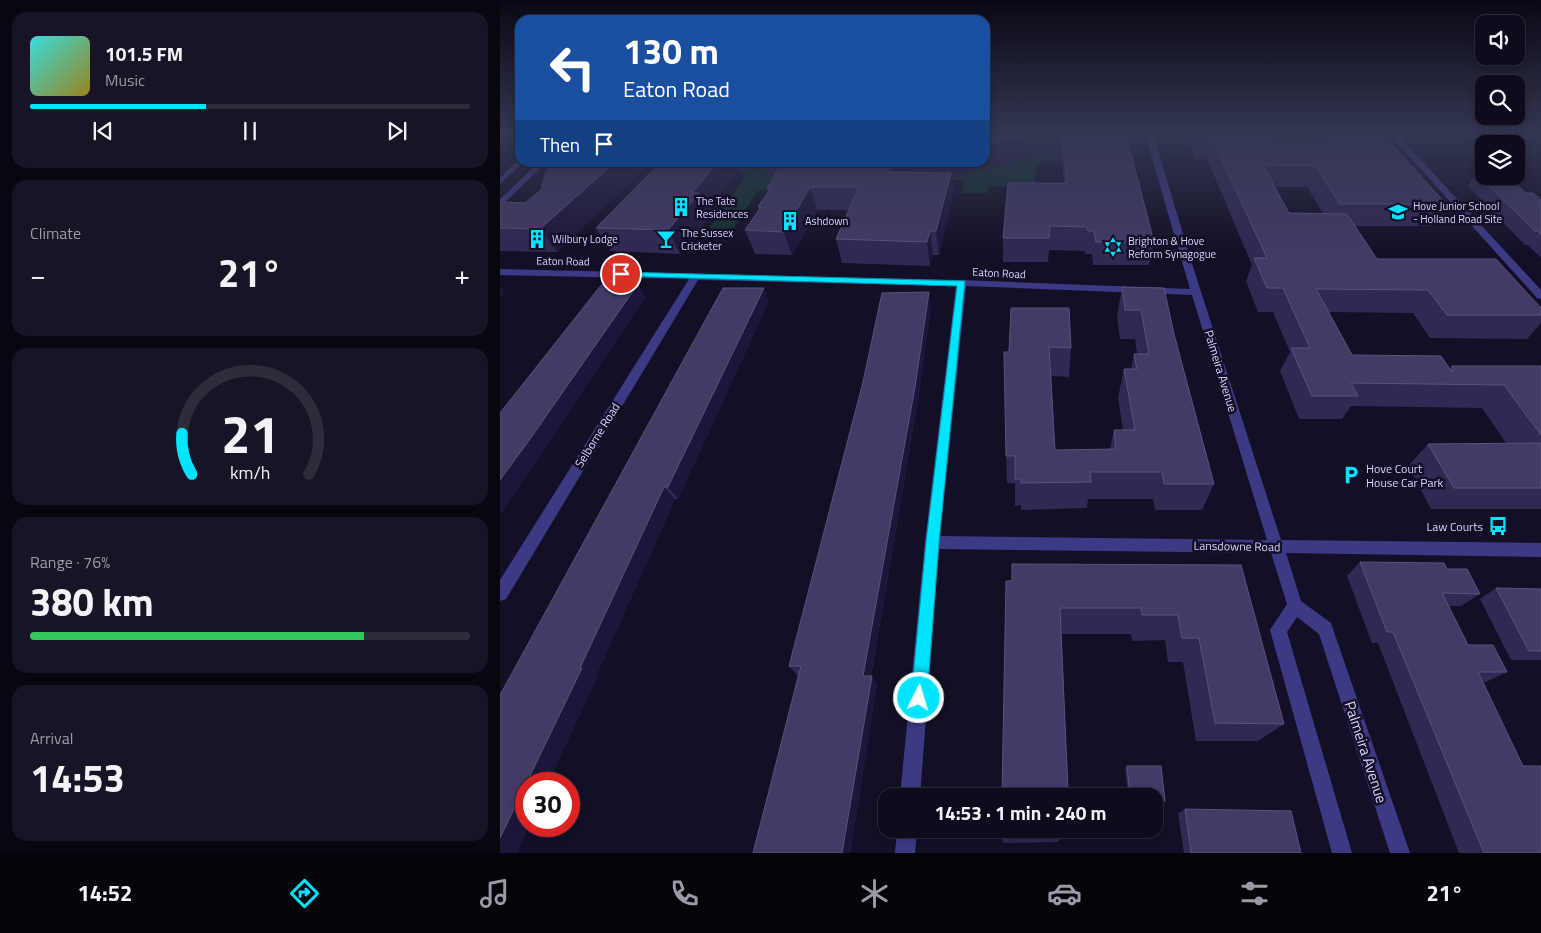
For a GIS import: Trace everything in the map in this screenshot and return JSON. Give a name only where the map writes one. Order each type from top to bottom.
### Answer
[{"type":"street","points":[[500,204],[532,174]]},
{"type":"street","name":"Palmeira Avenue","points":[[1161,174],[1295,606],[1325,629],[1400,853]]},
{"type":"street","points":[[1429,174],[1541,296]]},
{"type":"street","name":"Eaton Road","points":[[500,272],[961,283],[1196,292]]},
{"type":"street","name":"Selborne Road","points":[[500,594],[694,277]]},
{"type":"street","points":[[911,788],[932,542],[961,283]]},
{"type":"street","name":"Lansdowne Road","points":[[932,542],[1541,550]]},
{"type":"street","points":[[1295,606],[1278,630],[1342,853]]},
{"type":"street","points":[[905,853],[906,838]]},
{"type":"green space","points":[[744,174],[1035,174],[1034,187],[989,186],[988,193],[961,193],[965,180],[857,183],[792,189],[770,188],[758,191],[729,235],[705,234],[747,175]]},
{"type":"building","points":[[545,174],[602,174],[540,229],[500,228],[500,202],[525,203],[541,190]]},
{"type":"building","points":[[649,174],[708,174],[692,193],[699,193],[668,230],[596,228]]},
{"type":"building","points":[[776,174],[951,174],[936,231],[930,231],[927,242],[836,239],[859,187],[810,187],[784,232],[745,230],[761,207],[758,207],[770,189],[767,189]]},
{"type":"building","points":[[1066,174],[1136,174],[1154,242],[1096,242],[1094,231],[1088,231],[1087,227],[1050,226],[1049,238],[1003,238],[1008,183],[1067,183]]},
{"type":"building","points":[[1228,174],[1268,174],[1289,213],[1347,214],[1377,259],[1496,259],[1541,308],[1541,315],[1447,315],[1428,290],[1316,289],[1352,355],[1441,356],[1452,372],[1452,366],[1541,366],[1541,435],[1504,385],[1351,383],[1358,396],[1312,396],[1291,348],[1310,348],[1283,288],[1267,288],[1254,258],[1267,258]]},
{"type":"building","points":[[1320,174],[1419,174],[1446,204],[1340,204]]},
{"type":"building","points":[[1488,185],[1518,185],[1526,193],[1533,193],[1541,200],[1541,235],[1538,231],[1535,231]]},
{"type":"building","points":[[602,284],[638,284],[500,480],[500,413]]},
{"type":"building","points":[[1122,287],[1164,288],[1174,334],[1214,484],[1164,484],[1162,472],[1090,472],[1091,482],[1021,483],[1021,479],[1015,479],[1015,456],[1006,456],[1004,352],[1009,352],[1011,308],[1069,308],[1071,348],[1049,347],[1055,450],[1116,449],[1114,430],[1135,430],[1124,369],[1137,369],[1134,354],[1149,354],[1141,310],[1125,310]]},
{"type":"building","points":[[723,288],[764,288],[668,487],[664,487],[580,668],[582,668],[532,772],[515,772],[515,807],[500,838],[500,695]]},
{"type":"building","points":[[929,292],[915,387],[863,676],[872,676],[842,853],[753,853],[801,666],[789,666],[863,382],[882,293]]},
{"type":"building","points":[[1541,443],[1541,488],[1454,488],[1428,444]]},
{"type":"building","points":[[1360,562],[1444,563],[1447,569],[1467,569],[1480,594],[1442,593],[1468,645],[1493,645],[1507,672],[1478,672],[1523,766],[1541,766],[1541,853],[1484,853],[1393,632],[1387,632]]},
{"type":"building","points":[[1012,564],[1241,565],[1284,724],[1215,723],[1199,638],[1182,638],[1178,615],[1142,615],[1141,608],[1060,608],[1068,788],[1002,788],[1006,581],[1012,581]]},
{"type":"building","points":[[1496,588],[1541,589],[1541,651],[1529,651]]},
{"type":"building","points":[[1127,766],[1161,766],[1165,801],[1163,801],[1163,788],[1129,788]]},
{"type":"building","points":[[1185,809],[1291,811],[1301,853],[1191,853]]},
{"type":"place","name":"The Tate Residences","points":[[681,207]]},
{"type":"place","name":"Hove Junior School - Holland Road Site","points":[[1398,212]]},
{"type":"place","name":"Ashdown","points":[[790,221]]},
{"type":"place","name":"Wilbury Lodge","points":[[537,239]]},
{"type":"place","name":"The Sussex Cricketer","points":[[666,239]]},
{"type":"place","name":"Brighton & Hove Reform Synagogue","points":[[1113,247]]},
{"type":"place","name":"Hove Court House Car Park","points":[[1351,475]]},
{"type":"place","name":"Law Courts","points":[[1498,526]]},
{"type":"route","points":[[621,274],[961,283],[932,542],[919,698]]}]
